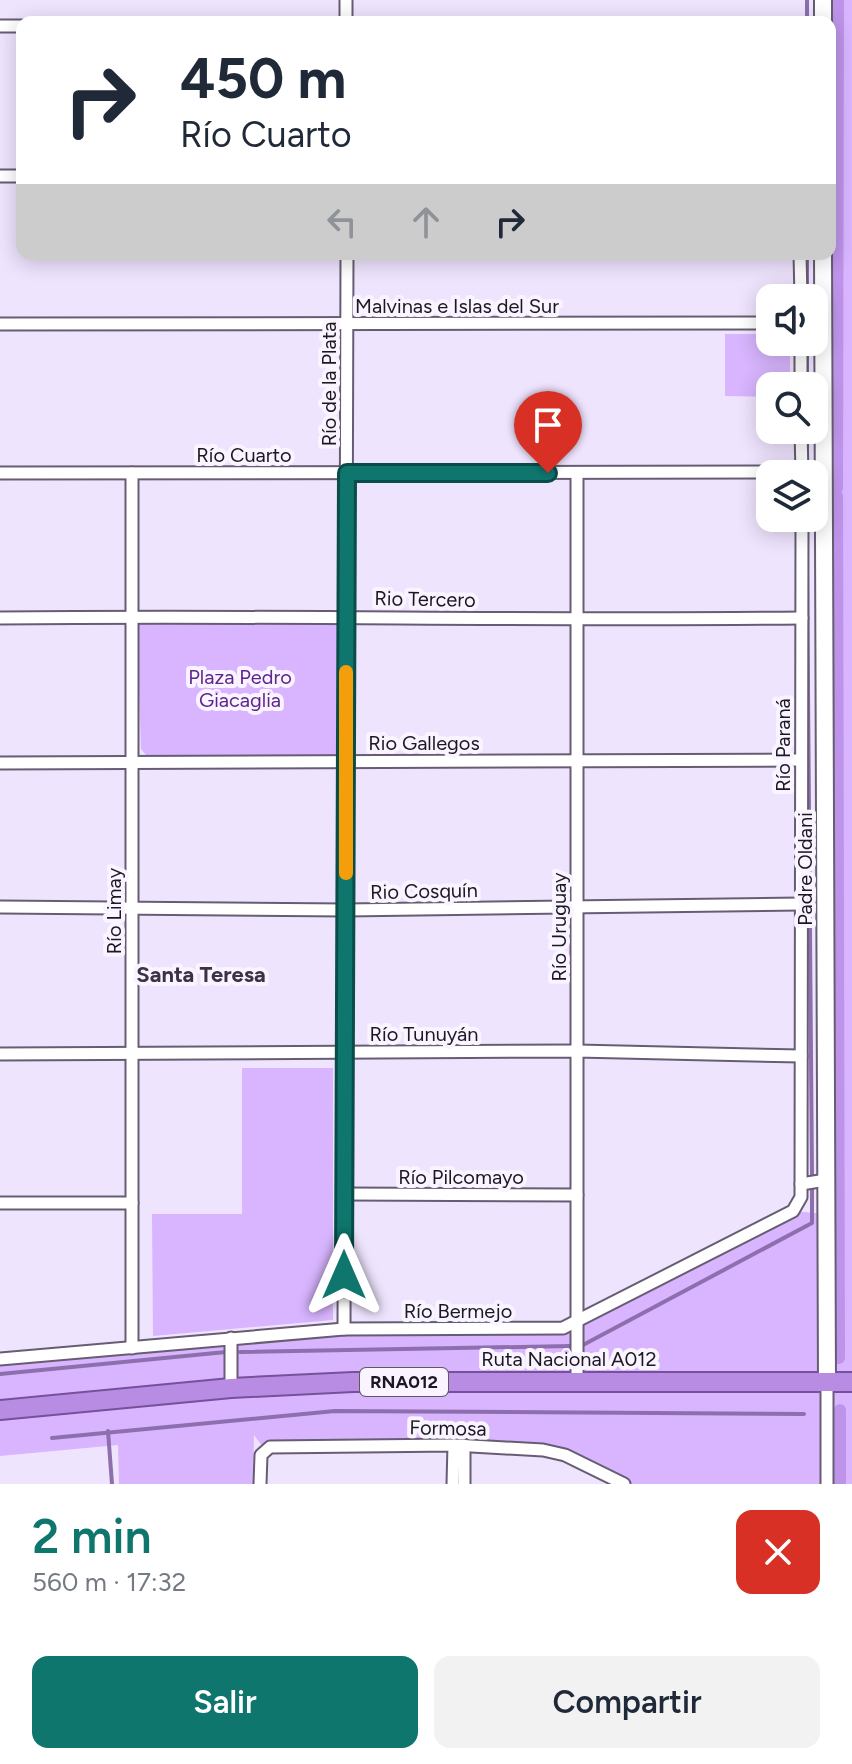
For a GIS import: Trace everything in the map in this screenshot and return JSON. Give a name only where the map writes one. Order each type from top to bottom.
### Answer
[{"type":"highway","name":"Ruta Nacional A012","points":[[0,1410],[231,1388],[353,1382],[852,1382]]},
{"type":"main road","name":"Padre Oldani","points":[[821,284],[823,260]]},
{"type":"main road","name":"Padre Oldani","points":[[820,356],[823,460]]},
{"type":"main road","name":"Padre Oldani","points":[[823,532],[827,1383]]},
{"type":"street","name":"Río de la Plata","points":[[344,1329],[347,260]]},
{"type":"street","points":[[800,260],[801,284]]},
{"type":"street","name":"Malvinas e Islas del Sur","points":[[0,324],[756,323]]},
{"type":"street","name":"Río Cuarto","points":[[0,473],[756,473]]},
{"type":"street","name":"Río Limay","points":[[132,473],[132,1348]]},
{"type":"street","name":"Río Uruguay","points":[[577,473],[577,1381]]},
{"type":"street","name":"Río Paraná","points":[[793,1211],[801,1197],[802,532]]},
{"type":"street","name":"Rio Tercero","points":[[0,618],[347,615],[577,620],[802,618]]},
{"type":"street","name":"Rio Gallegos","points":[[0,763],[801,760]]},
{"type":"street","name":"Rio Cosquín","points":[[0,907],[346,910],[801,904]]},
{"type":"street","name":"Río Tunuyán","points":[[0,1054],[577,1051],[801,1056]]},
{"type":"street","points":[[801,1184],[826,1180]]},
{"type":"street","name":"Río Pilcomayo","points":[[345,1194],[577,1195]]},
{"type":"street","points":[[0,1203],[132,1203]]},
{"type":"street","name":"Río Bermejo","points":[[0,1359],[344,1329],[563,1328],[793,1211]]},
{"type":"street","points":[[231,1338],[231,1388]]},
{"type":"street","name":"Padre Oldani","points":[[827,1383],[827,1484]]},
{"type":"street","name":"Formosa","points":[[260,1484],[260,1463],[265,1450],[278,1445],[459,1445],[543,1450],[565,1455],[624,1484]]},
{"type":"street","points":[[453,1484],[459,1445]]},
{"type":"street","points":[[459,1445],[464,1484]]},
{"type":"green space","points":[[823,0],[852,0],[852,1484],[624,1484],[543,1450],[265,1450],[254,1435],[253,1484],[119,1484],[118,1445],[0,1456],[0,1359],[344,1329],[563,1328],[793,1211],[826,1214],[829,260],[836,260],[836,16],[828,16]]},
{"type":"green space","points":[[725,334],[756,334],[756,356],[790,356],[790,372],[756,372],[756,397],[725,396]]},
{"type":"green space","name":"Plaza Pedro Giacaglia","points":[[338,620],[343,624],[340,756],[146,755],[141,749],[137,627],[141,621]]},
{"type":"green space","points":[[242,1068],[333,1068],[333,1320],[153,1336],[152,1214],[242,1214]]},
{"type":"waterway","points":[[807,0],[807,16]]},
{"type":"waterway","points":[[837,488],[838,0]]},
{"type":"waterway","points":[[807,260],[807,284]]},
{"type":"waterway","points":[[807,356],[807,372]]},
{"type":"waterway","points":[[837,496],[839,1358]]},
{"type":"waterway","points":[[807,567],[812,1177]]},
{"type":"waterway","points":[[583,1345],[812,1223],[812,1188]]},
{"type":"waterway","points":[[240,1352],[571,1346]]},
{"type":"waterway","points":[[0,1374],[226,1352]]},
{"type":"waterway","points":[[840,1410],[840,1484]]},
{"type":"waterway","points":[[52,1438],[335,1411],[804,1414]]},
{"type":"waterway","points":[[108,1431],[112,1484]]},
{"type":"slow traffic","points":[[346,672],[346,873]]},
{"type":"district","name":"Santa Teresa","points":[[201,974]]},
{"type":"route","points":[[344,1275],[347,473],[548,473]]}]
